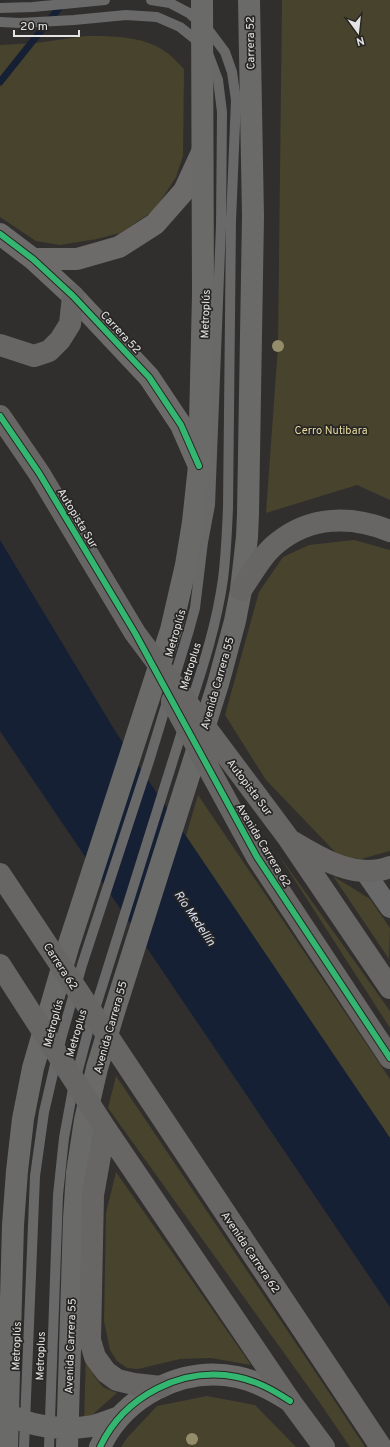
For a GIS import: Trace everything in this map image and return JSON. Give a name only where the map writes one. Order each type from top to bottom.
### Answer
[{"type":"highway","points":[[0,345],[34,356],[49,351],[60,340],[70,324],[73,296]]},
{"type":"highway","name":"Autopista Sur","points":[[0,416],[39,473],[135,633],[289,839]]},
{"type":"highway","points":[[241,590],[259,563],[276,544],[297,530],[319,522],[347,520],[390,531]]},
{"type":"highway","name":"Avenida Carrera 62","points":[[135,633],[256,857],[390,1058]]},
{"type":"highway","points":[[289,839],[324,859],[342,867],[365,872],[390,867]]},
{"type":"highway","points":[[289,839],[390,988]]},
{"type":"highway","name":"Carrera 62","points":[[0,874],[121,1058]]},
{"type":"highway","points":[[0,965],[105,1128],[290,1401],[324,1447]]},
{"type":"highway","name":"Avenida Carrera 62","points":[[121,1058],[381,1447]]},
{"type":"highway","points":[[105,1128],[93,1195],[90,1340],[94,1357],[106,1372],[117,1380],[134,1384],[161,1386]]},
{"type":"main road","points":[[7,1447],[13,1233],[17,1171],[23,1119],[32,1076],[69,944],[171,630],[186,565],[192,529],[199,466],[203,295],[202,0]]},
{"type":"main road","name":"Carrera 52","points":[[226,619],[241,590],[248,514],[254,216],[249,0]]},
{"type":"main road","name":"Avenida Carrera 55","points":[[67,1447],[74,1219],[77,1173],[85,1120],[97,1068],[114,1012],[218,684],[226,619]]},
{"type":"main road","points":[[0,1409],[12,1417],[38,1425],[56,1428],[93,1426],[119,1417]]},
{"type":"street","points":[[33,259],[77,259],[119,247],[156,224],[184,191],[202,152]]},
{"type":"street","name":"Carrera 52","points":[[0,234],[33,259],[73,296],[149,376],[181,425],[199,466]]},
{"type":"street","points":[[365,872],[390,908]]},
{"type":"street","points":[[100,1447],[104,1438],[119,1417],[138,1400],[161,1386],[179,1380],[198,1376],[218,1375],[237,1377],[256,1382],[274,1390],[290,1401]]},
{"type":"lane","points":[[0,8],[33,7],[105,0]]},
{"type":"lane","points":[[151,0],[170,4],[189,13],[210,32],[225,52],[232,72],[236,100],[231,222],[228,508],[223,579],[226,619]]},
{"type":"lane","name":"Metroplús","points":[[0,22],[20,23],[126,15],[157,17],[180,27],[195,39],[210,56],[218,80],[222,112],[221,225],[210,505],[203,542],[195,608],[149,761],[82,965],[61,1039],[44,1112],[35,1176],[24,1447]]},
{"type":"lane","name":"Metroplus","points":[[49,1447],[58,1195],[64,1138],[73,1089],[89,1028],[204,665],[226,619]]},
{"type":"green space","name":"Cerro Nutibara","points":[[282,0],[390,0],[390,500],[357,485],[266,513],[278,346]]},
{"type":"green space","points":[[86,36],[136,39],[155,45],[166,52],[184,69],[183,156],[176,177],[155,210],[120,233],[97,239],[60,245],[36,241],[0,217],[0,45],[36,43]]},
{"type":"green space","points":[[354,540],[390,550],[390,851],[361,859],[340,857],[266,780],[225,715],[259,592],[283,557],[309,545]]},
{"type":"green space","points":[[198,795],[390,1079],[390,1138],[186,836]]},
{"type":"green space","points":[[276,851],[390,1011],[390,1028]]},
{"type":"green space","points":[[333,876],[370,899],[390,928],[389,959]]},
{"type":"green space","points":[[116,1076],[365,1447],[350,1447],[108,1108]]},
{"type":"green space","points":[[116,1172],[251,1365],[211,1358],[180,1359],[138,1369],[127,1368],[117,1361],[110,1350],[104,1321],[106,1213]]},
{"type":"green space","points":[[86,1351],[94,1376],[103,1387],[117,1393],[84,1422]]},
{"type":"green space","points":[[207,1396],[255,1405],[296,1447],[121,1447],[127,1438],[157,1406]]},
{"type":"water","name":"Río Medellín","points":[[0,540],[117,734],[390,1138],[390,1307],[0,731]]},
{"type":"waterway","points":[[0,82],[63,3]]},
{"type":"cycle path","points":[[0,234],[33,259],[73,296],[149,377],[181,425],[199,466]]},
{"type":"cycle path","points":[[0,416],[39,473],[135,633],[257,857],[390,1058]]},
{"type":"cycle path","points":[[100,1447],[111,1429],[124,1413],[139,1400],[157,1389],[176,1381],[196,1376],[216,1375],[237,1377],[265,1386],[290,1401]]}]
